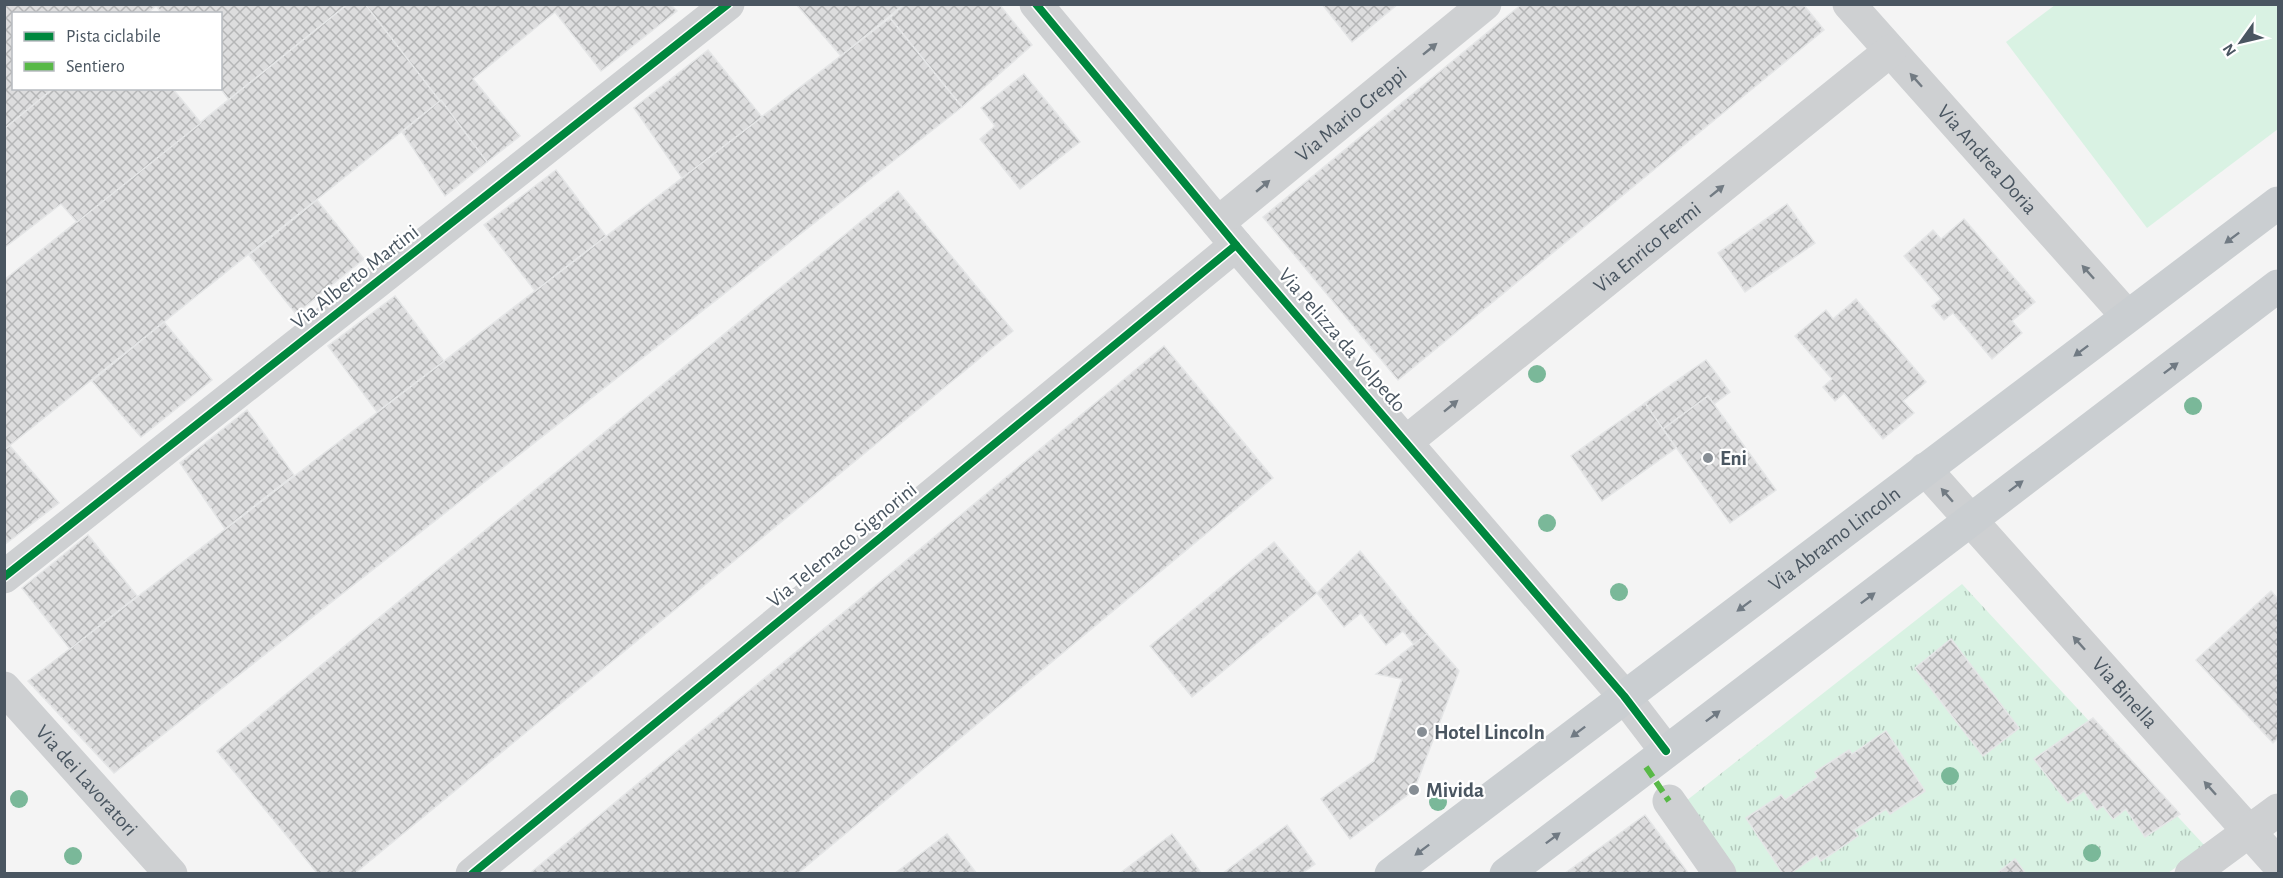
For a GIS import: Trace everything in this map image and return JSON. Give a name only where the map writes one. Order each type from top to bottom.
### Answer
[{"type":"main road","name":"Via Abramo Lincoln","points":[[1391,873],[2278,203]]},
{"type":"main road","points":[[1506,873],[2278,286]]},
{"type":"street","name":"Via Alberto Martini","points":[[4,577],[728,4]]},
{"type":"street","name":"Via Pelizza da Volpedo","points":[[1036,4],[1227,234],[1624,696],[1666,751]]},
{"type":"street","name":"Via Mario Greppi","points":[[1227,234],[1485,4]]},
{"type":"street","name":"Via Andrea Doria","points":[[1849,4],[2127,315]]},
{"type":"street","name":"Via Enrico Fermi","points":[[1406,442],[1890,51]]},
{"type":"street","name":"Via Telemaco Signorini","points":[[472,873],[1227,234]]},
{"type":"street","name":"Via Binella","points":[[1925,469],[2278,864]]},
{"type":"street","name":"Via dei Lavoratori","points":[[4,688],[171,873]]},
{"type":"street","points":[[1670,801],[1720,873]]},
{"type":"street","points":[[2191,873],[2278,810]]},
{"type":"green space","points":[[2055,5],[2278,5],[2278,129],[2147,228],[2006,42]]},
{"type":"green space","points":[[1962,584],[2205,846],[2168,873],[1736,873],[1686,801]]},
{"type":"building","points":[[4,4],[155,4],[156,6],[148,12],[12,12],[12,90],[52,90],[4,129]]},
{"type":"building","points":[[155,4],[348,4],[229,100],[222,90],[222,12],[161,12]]},
{"type":"building","points":[[348,4],[365,4],[441,100],[4,450],[4,280]]},
{"type":"building","points":[[365,4],[670,4],[677,11],[601,71],[555,12],[473,79],[520,136],[487,162]]},
{"type":"building","points":[[796,4],[904,4],[841,56]]},
{"type":"building","points":[[904,4],[999,4],[1032,45],[962,107],[890,18]]},
{"type":"building","points":[[1322,4],[1398,4],[1352,42]]},
{"type":"building","points":[[1522,4],[1803,4],[1824,30],[1398,380],[1263,217]]},
{"type":"building","points":[[890,18],[962,107],[114,773],[28,681]]},
{"type":"building","points":[[708,50],[762,117],[682,178],[634,108]]},
{"type":"building","points":[[1024,74],[1080,142],[1020,189],[980,139],[995,126],[981,108]]},
{"type":"building","points":[[52,90],[174,90],[201,123],[77,222],[61,204],[4,248],[4,129]]},
{"type":"building","points":[[441,100],[487,162],[445,196],[402,132]]},
{"type":"building","points":[[556,170],[606,236],[535,291],[484,225]]},
{"type":"building","points":[[898,191],[1013,331],[354,874],[318,874],[217,751]]},
{"type":"building","points":[[317,200],[364,259],[296,314],[249,255]]},
{"type":"building","points":[[1787,204],[1815,243],[1745,292],[1718,253]]},
{"type":"building","points":[[1964,219],[2035,302],[2012,321],[2022,333],[1992,359],[1953,313],[1944,320],[1932,306],[1941,299],[1904,256],[1933,230],[1941,239]]},
{"type":"building","points":[[395,296],[444,361],[377,412],[328,346]]},
{"type":"building","points":[[1856,299],[1926,382],[1903,401],[1914,413],[1883,439],[1844,393],[1835,401],[1823,387],[1832,379],[1795,336],[1826,310],[1833,319]]},
{"type":"building","points":[[164,322],[212,380],[141,437],[92,381]]},
{"type":"building","points":[[1164,346],[1273,478],[797,874],[529,874]]},
{"type":"building","points":[[1706,360],[1730,392],[1714,404],[1708,396],[1663,429],[1645,403]]},
{"type":"building","points":[[1708,396],[1776,490],[1730,523],[1663,429]]},
{"type":"building","points":[[1645,403],[1676,448],[1602,501],[1571,456]]},
{"type":"building","points":[[247,410],[294,475],[225,529],[180,463]]},
{"type":"building","points":[[10,446],[59,503],[4,545],[4,450]]},
{"type":"building","points":[[88,535],[137,596],[70,649],[22,588]]},
{"type":"building","points":[[1274,542],[1317,593],[1192,697],[1150,646]]},
{"type":"building","points":[[1360,551],[1427,634],[1414,645],[1403,631],[1386,645],[1361,613],[1344,627],[1317,593]]},
{"type":"building","points":[[2271,591],[2278,599],[2278,738],[2273,743],[2196,660]]},
{"type":"building","points":[[1427,634],[1459,671],[1414,790],[1350,839],[1321,799],[1374,761],[1402,679],[1376,674]]},
{"type":"building","points":[[1951,639],[2019,728],[1983,756],[1915,668]]},
{"type":"building","points":[[2093,718],[2180,814],[2145,837],[2126,809],[2113,819],[2103,806],[2097,810],[2084,791],[2068,803],[2034,759]]},
{"type":"building","points":[[1886,731],[1925,791],[1890,814],[1886,809],[1854,830],[1858,836],[1821,861],[1817,855],[1790,874],[1783,874],[1746,818],[1781,795],[1785,800],[1818,777],[1815,772],[1849,750],[1852,754]]},
{"type":"building","points":[[1645,815],[1689,874],[1564,874]]},
{"type":"building","points":[[1287,825],[1315,864],[1301,874],[1222,874]]},
{"type":"building","points":[[947,834],[977,874],[894,874]]},
{"type":"building","points":[[1172,834],[1202,874],[1119,874]]},
{"type":"building","points":[[2015,859],[2026,874],[1996,874]]},
{"type":"marked path","points":[[1646,767],[1669,801]]},
{"type":"cycle path","points":[[4,577],[728,4]]},
{"type":"cycle path","points":[[1036,4],[1236,245],[1624,696],[1666,751]]},
{"type":"cycle path","points":[[472,874],[1236,245]]},
{"type":"place","name":"Eni","points":[[1708,458]]},
{"type":"place","name":"Hotel Lincoln","points":[[1422,732]]},
{"type":"place","name":"Mivida","points":[[1414,790]]}]
